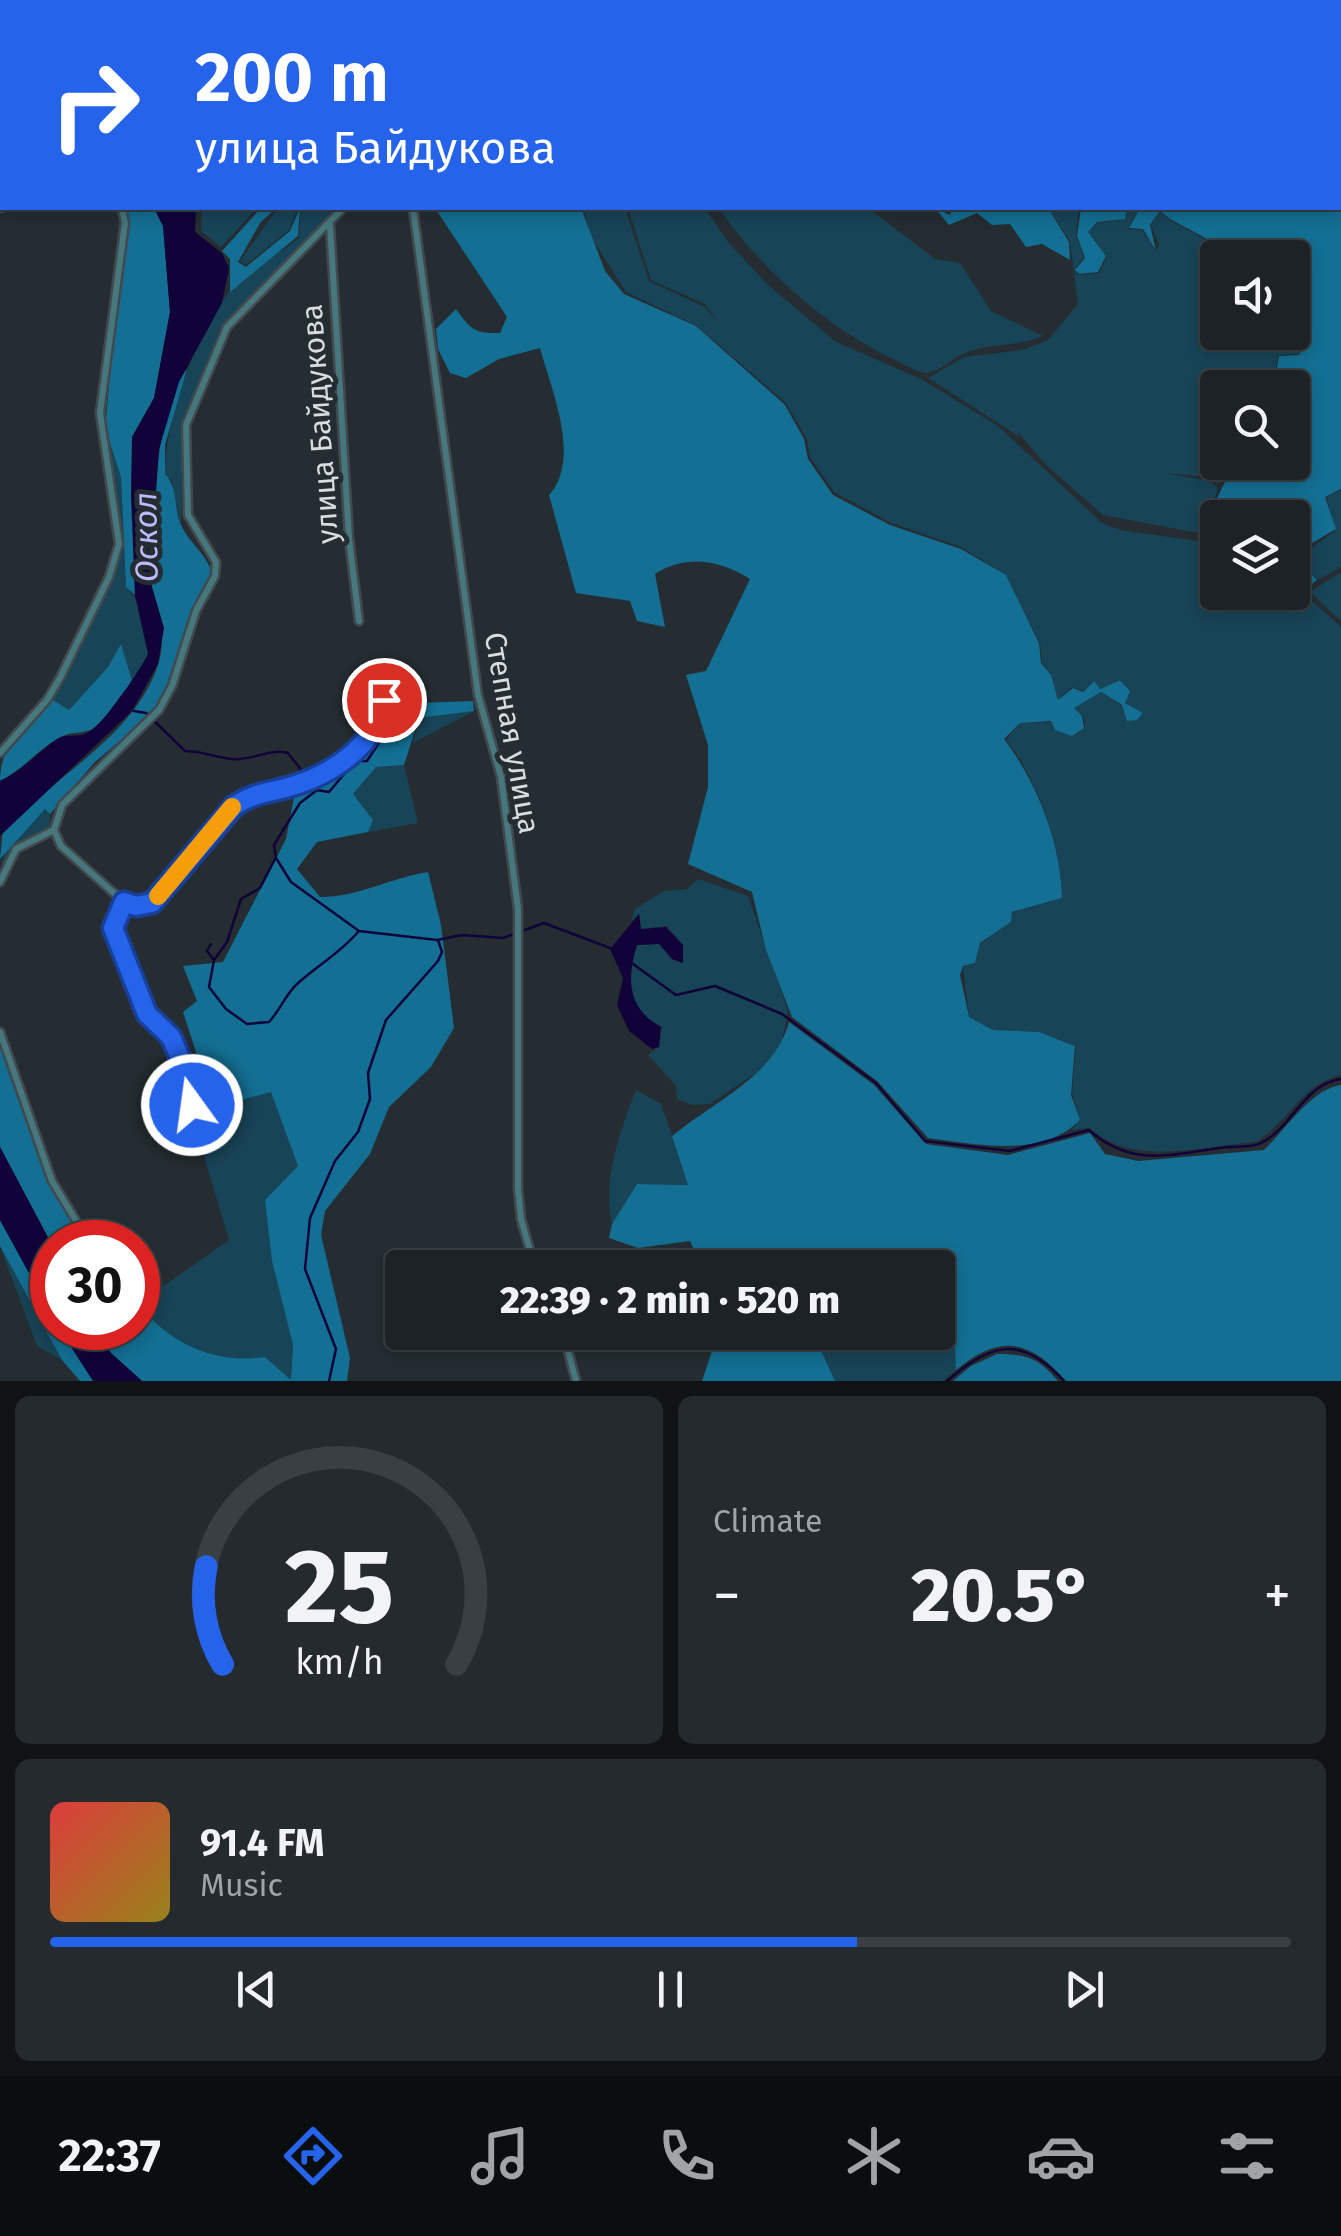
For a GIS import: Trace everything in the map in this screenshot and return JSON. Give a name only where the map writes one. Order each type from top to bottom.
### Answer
[{"type":"street","points":[[0,752],[47,700],[60,678],[109,577],[119,544],[100,414],[124,223],[122,210]]},
{"type":"street","points":[[341,210],[227,326],[186,425],[188,515],[216,562],[215,576],[196,612],[172,686],[149,721],[100,764],[62,805],[54,830],[61,846],[124,902],[136,906],[152,903],[234,806],[251,794],[286,788],[352,756],[381,721],[384,700]]},
{"type":"street","name":"Степная улица","points":[[413,210],[478,695],[501,777],[519,926],[518,1189],[530,1250]]},
{"type":"street","name":"улица Байдукова","points":[[330,224],[349,538],[359,621]]},
{"type":"street","points":[[0,882],[16,849],[54,830]]},
{"type":"street","points":[[124,902],[113,928],[147,1014],[171,1037],[191,1083],[192,1105],[182,1132]]},
{"type":"street","points":[[0,1032],[52,1180],[76,1220]]},
{"type":"street","points":[[568,1350],[576,1381]]},
{"type":"shaded area","points":[[126,210],[155,210],[163,226],[170,312],[154,398],[132,437],[135,595],[126,587],[121,477],[105,428]]},
{"type":"shaded area","points":[[202,210],[255,210],[221,247],[201,231]]},
{"type":"shaded area","points":[[259,210],[274,210],[260,223],[238,262],[246,267],[290,231],[300,210],[298,236],[230,292],[230,259],[222,251]]},
{"type":"shaded area","points":[[277,210],[297,210],[289,230],[246,265],[240,261]]},
{"type":"shaded area","points":[[301,210],[335,210],[219,331],[183,432],[181,526],[172,481],[165,474],[166,453],[194,353],[230,291],[299,238]]},
{"type":"shaded area","points":[[436,210],[582,210],[605,271],[624,294],[696,326],[785,405],[804,439],[808,459],[833,495],[890,525],[961,549],[1006,575],[1039,643],[1041,663],[1051,675],[1058,700],[1073,688],[1083,692],[1094,681],[1100,689],[1120,680],[1130,691],[1125,703],[1143,713],[1137,720],[1127,721],[1122,705],[1101,692],[1074,708],[1082,716],[1084,728],[1072,736],[1055,730],[1051,721],[1020,723],[1004,739],[1027,774],[1045,814],[1057,856],[1062,898],[1012,912],[1011,922],[980,943],[975,963],[963,966],[960,975],[969,1017],[993,1030],[1039,1032],[1075,1046],[1071,1095],[1080,1120],[1064,1132],[1047,1140],[1007,1146],[928,1138],[877,1081],[792,1017],[766,950],[752,892],[688,864],[708,787],[708,745],[686,675],[706,671],[750,579],[727,567],[703,562],[679,564],[655,574],[665,627],[637,621],[630,601],[576,593],[549,495],[559,480],[564,443],[540,348],[499,359],[466,378],[450,373],[438,349],[436,329],[456,309],[469,326],[485,332],[500,333],[507,317]]},
{"type":"shaded area","points":[[584,210],[626,210],[649,281],[705,307],[719,322],[705,304],[651,280],[629,210],[706,210],[728,242],[768,285],[836,342],[921,379],[998,426],[1102,523],[1120,530],[1200,541],[1200,610],[1310,610],[1310,600],[1341,627],[1341,1075],[1316,1086],[1256,1142],[1147,1151],[1126,1148],[1089,1128],[1071,1130],[1080,1120],[1072,1094],[1076,1046],[1039,1032],[993,1030],[969,1017],[963,967],[975,963],[980,944],[1011,922],[1012,913],[1062,898],[1058,858],[1046,814],[1028,773],[1006,740],[1020,723],[1051,722],[1055,730],[1073,736],[1085,727],[1083,716],[1073,708],[1101,692],[1122,706],[1127,721],[1137,720],[1143,713],[1125,703],[1130,691],[1120,679],[1100,689],[1093,681],[1083,691],[1072,687],[1058,700],[1051,675],[1042,663],[1040,643],[1006,575],[961,547],[889,522],[834,492],[810,457],[807,439],[786,403],[697,326],[626,292],[591,237]]},
{"type":"shaded area","points":[[720,210],[871,210],[935,259],[960,263],[991,311],[1043,336],[971,351],[932,372],[916,371],[822,315],[776,276]]},
{"type":"shaded area","points":[[937,210],[950,215],[951,210],[1049,210],[1069,242],[1070,260],[1042,244],[1026,247],[1010,224],[992,225],[977,213],[949,225]]},
{"type":"shaded area","points":[[1049,210],[1079,210],[1076,236],[1084,257],[1074,270],[1078,275],[1099,273],[1107,257],[1088,232],[1097,223],[1125,219],[1127,210],[1138,210],[1128,229],[1142,230],[1156,252],[1159,244],[1151,225],[1160,212],[1205,240],[1200,240],[1200,350],[1300,350],[1298,354],[1278,355],[1276,370],[1200,370],[1200,476],[1163,473],[1210,481],[1218,488],[1214,500],[1200,500],[1200,533],[1103,515],[1046,465],[1017,431],[1020,437],[928,378],[964,357],[1022,350],[1048,340],[1078,304],[1070,241]]},
{"type":"shaded area","points":[[1081,210],[1127,210],[1125,219],[1097,222],[1088,232],[1106,256],[1098,272],[1079,274],[1075,270],[1085,258],[1077,236]]},
{"type":"shaded area","points":[[1139,210],[1341,210],[1341,489],[1325,497],[1336,529],[1310,544],[1310,500],[1217,500],[1226,480],[1310,480],[1310,370],[1276,370],[1279,356],[1310,350],[1310,240],[1208,240],[1160,211],[1150,225],[1156,251],[1143,229],[1129,228]]},
{"type":"shaded area","points":[[187,369],[165,445],[165,474],[172,486],[182,527],[212,574],[192,610],[180,655],[155,711],[95,762],[50,814],[45,809],[0,859],[3,830],[112,735],[147,691],[158,665],[162,641],[151,587],[151,529],[162,435],[177,384]]},
{"type":"shaded area","points":[[105,428],[121,477],[126,587],[144,618],[148,655],[133,684],[121,645],[108,667],[68,711],[51,699],[105,595],[121,543]]},
{"type":"shaded area","points":[[1341,490],[1341,567],[1318,580],[1310,571],[1310,549],[1336,530],[1326,497]]},
{"type":"shaded area","points":[[1341,572],[1341,621],[1310,592]]},
{"type":"shaded area","points":[[121,644],[133,684],[103,721],[92,729],[59,738],[0,781],[5,756],[24,727],[51,699],[69,710],[108,667]]},
{"type":"shaded area","points":[[473,701],[474,711],[419,718],[404,765],[376,767],[353,794],[373,820],[368,832],[317,842],[297,869],[320,897],[348,894],[428,872],[441,925],[454,1028],[431,1067],[389,1107],[370,1154],[325,1211],[321,1235],[350,1358],[347,1381],[142,1381],[109,1350],[160,1350],[160,1326],[211,1354],[265,1357],[291,1380],[293,1345],[272,1261],[265,1200],[298,1166],[271,1092],[233,1102],[221,1065],[197,1055],[183,1012],[197,1001],[183,966],[223,962],[286,839],[295,792],[341,768],[367,747],[377,735],[390,704]]},
{"type":"shaded area","points":[[474,711],[413,743],[419,718]]},
{"type":"shaded area","points":[[404,765],[418,823],[368,832],[373,820],[353,794],[376,767]]},
{"type":"shaded area","points":[[45,809],[50,814],[50,830],[16,847],[0,871],[5,851]]},
{"type":"shaded area","points":[[698,879],[748,896],[788,1011],[781,1047],[756,1073],[710,1104],[692,1105],[677,1099],[676,1086],[648,1055],[659,1047],[662,1027],[642,1012],[631,982],[637,945],[659,944],[672,959],[682,963],[683,945],[666,926],[641,929],[639,915],[631,921],[635,909],[664,891],[687,889]]},
{"type":"shaded area","points":[[789,1022],[874,1085],[926,1144],[1008,1155],[1090,1133],[1105,1154],[1138,1161],[1264,1150],[1309,1102],[1341,1085],[1341,1381],[1066,1381],[1040,1357],[1014,1346],[987,1350],[956,1370],[955,1250],[694,1250],[690,1241],[638,1248],[609,1238],[612,1224],[637,1184],[688,1185],[672,1136],[757,1073],[782,1041]]},
{"type":"shaded area","points":[[0,1041],[50,1183],[72,1220],[39,1220],[0,1147]]},
{"type":"shaded area","points":[[197,1055],[271,1091],[299,1166],[272,1261],[293,1345],[291,1381],[265,1357],[210,1354],[160,1326],[160,1289],[229,1240],[205,1160]]},
{"type":"shaded area","points":[[636,1090],[661,1104],[689,1185],[637,1184],[612,1224],[611,1173]]},
{"type":"shaded area","points":[[0,1220],[30,1275],[30,1301],[0,1246]]},
{"type":"shaded area","points":[[0,1246],[30,1301],[30,1327]]},
{"type":"shaded area","points":[[955,1345],[956,1370],[943,1381],[835,1381],[821,1350],[955,1350]]},
{"type":"shaded area","points":[[57,1350],[73,1350],[93,1381],[80,1381]]},
{"type":"shaded area","points":[[712,1350],[821,1350],[835,1381],[702,1381]]},
{"type":"shaded area","points":[[997,1354],[1031,1359],[1058,1381],[953,1381],[971,1366]]},
{"type":"water","name":"Оскол","points":[[155,210],[196,210],[195,232],[222,253],[229,268],[222,303],[179,382],[159,449],[150,580],[164,628],[158,664],[132,711],[0,836],[0,781],[57,739],[94,729],[148,654],[135,595],[132,437],[154,398],[170,312],[163,226]]},
{"type":"water","points":[[639,914],[641,929],[666,927],[683,945],[683,963],[672,959],[659,944],[637,945],[631,970],[632,992],[642,1012],[661,1027],[659,1047],[652,1049],[629,1031],[617,1005],[623,978],[610,949]]},
{"type":"water","points":[[0,1147],[39,1220],[30,1220],[30,1275],[0,1220]]},
{"type":"water","points":[[73,1350],[109,1350],[142,1381],[93,1381]]},
{"type":"waterway","points":[[134,711],[146,713],[185,751],[232,759],[288,753],[317,790],[329,792],[355,761],[367,761],[395,718],[413,710]]},
{"type":"waterway","points":[[317,790],[300,803],[274,845],[276,858],[291,882],[359,931],[437,940],[462,935],[503,938],[544,923],[610,948]]},
{"type":"waterway","points":[[211,944],[207,951],[214,960],[227,942],[241,899],[260,888],[275,859]]},
{"type":"waterway","points":[[214,960],[209,987],[226,1009],[247,1024],[269,1022],[297,984],[358,932]]},
{"type":"waterway","points":[[329,1381],[336,1349],[305,1269],[310,1218],[335,1161],[358,1132],[370,1099],[368,1073],[386,1020],[438,961],[442,952],[438,940]]},
{"type":"waterway","points":[[633,964],[676,995],[715,986],[782,1014],[876,1083],[925,1141],[1010,1151],[1089,1130],[1106,1142],[1139,1155],[1252,1146],[1275,1133],[1318,1088],[1341,1079]]},
{"type":"waterway","points":[[947,1381],[978,1358],[1007,1349],[1034,1356],[1064,1381]]},
{"type":"slow traffic","points":[[158,896],[232,807]]},
{"type":"route","points":[[192,1105],[191,1083],[171,1037],[147,1014],[113,928],[124,902],[136,906],[152,903],[234,806],[251,794],[286,788],[352,756],[381,721],[384,700]]}]
